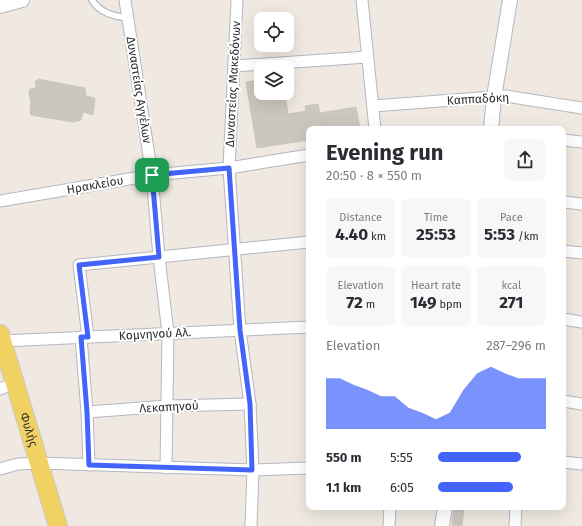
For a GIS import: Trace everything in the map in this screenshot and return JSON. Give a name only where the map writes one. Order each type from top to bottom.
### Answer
[{"type":"main road","name":"Φυλής","points":[[1,338],[8,386],[39,463],[58,526]]},
{"type":"street","points":[[0,6],[22,0]]},
{"type":"street","name":"Δυναστείας Αγγέλων","points":[[125,0],[152,175],[159,257],[168,333],[166,468]]},
{"type":"street","name":"Δυναστείας Μακεδόνων","points":[[237,0],[229,168],[236,250],[240,330],[250,404],[252,470],[251,526]]},
{"type":"street","points":[[362,0],[375,126]]},
{"type":"street","points":[[490,126],[510,0]]},
{"type":"street","points":[[235,66],[367,57]]},
{"type":"street","name":"Καππαδόκη","points":[[373,106],[512,96],[582,108]]},
{"type":"street","points":[[566,140],[582,142]]},
{"type":"street","name":"Ηρακλείου","points":[[0,201],[152,175],[229,168],[306,155]]},
{"type":"street","points":[[566,202],[582,204]]},
{"type":"street","points":[[89,465],[85,337],[79,265],[306,242]]},
{"type":"street","points":[[566,251],[582,253]]},
{"type":"street","points":[[566,319],[582,322]]},
{"type":"street","name":"Κομνηνού Αλ.","points":[[1,338],[85,337],[306,327]]},
{"type":"street","points":[[566,401],[582,404]]},
{"type":"street","name":"Λεκαπηνού","points":[[87,412],[168,406],[250,404]]},
{"type":"street","points":[[566,462],[582,464]]},
{"type":"street","points":[[0,469],[18,464],[39,463],[252,470],[306,468]]},
{"type":"street","points":[[389,526],[390,510]]},
{"type":"street","points":[[442,526],[445,510]]},
{"type":"street","points":[[515,526],[516,510]]},
{"type":"lane","points":[[92,0],[95,5],[104,12],[116,17],[128,18]]},
{"type":"building","points":[[38,79],[85,88],[86,96],[95,98],[93,115],[83,112],[81,120],[73,122],[31,115],[29,93],[30,89],[36,88],[35,82]]},
{"type":"building","points":[[254,81],[254,100],[286,100],[288,114],[306,111],[305,106],[318,104],[322,126],[306,126],[306,140],[257,148],[246,82]]},
{"type":"building","points":[[356,107],[359,126],[322,126],[320,113]]},
{"type":"building","points":[[454,510],[464,510],[462,526],[452,525]]},
{"type":"route","points":[[229,168],[236,250],[240,330],[250,404],[252,470],[89,465],[87,412],[81,337],[88,337],[79,265],[159,257],[152,175],[229,168]]}]
